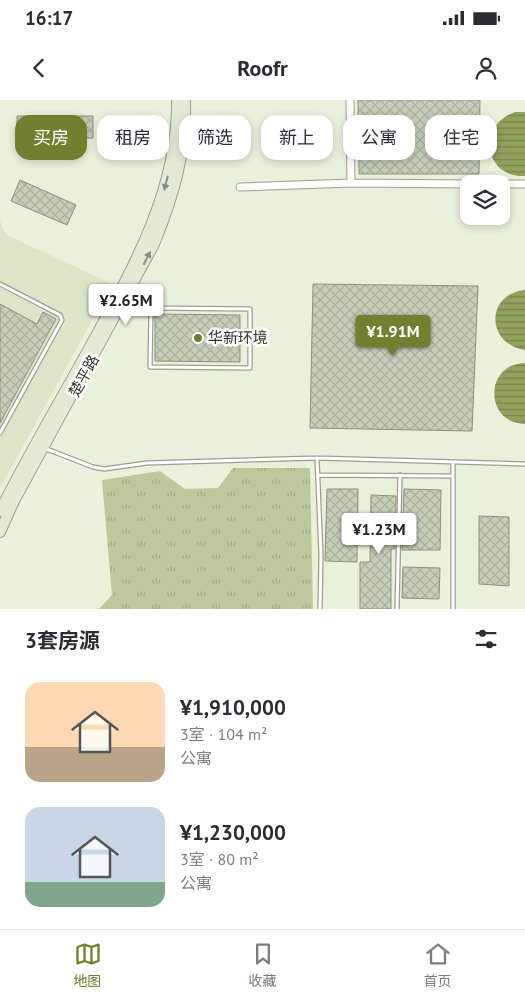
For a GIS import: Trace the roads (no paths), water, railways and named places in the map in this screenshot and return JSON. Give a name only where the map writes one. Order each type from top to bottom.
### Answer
[{"type":"main road","name":"楚平路","points":[[0,532],[40,447],[144,242],[166,183],[176,126],[177,100]]},
{"type":"main road","name":"楚平路","points":[[0,511],[40,447],[132,288],[154,244],[176,184],[185,127],[185,100]]},
{"type":"street","points":[[350,100],[351,183]]},
{"type":"street","points":[[240,187],[351,183],[460,184]]},
{"type":"street","points":[[510,184],[525,184]]},
{"type":"lane","points":[[0,284],[60,316],[62,320],[0,433]]},
{"type":"lane","points":[[132,288],[145,295],[151,308],[150,367],[250,368],[250,309],[151,308]]},
{"type":"lane","points":[[40,447],[93,467],[104,469],[147,463],[317,458],[525,464]]},
{"type":"lane","points":[[317,458],[321,555],[320,609]]},
{"type":"lane","points":[[453,462],[453,609]]},
{"type":"lane","points":[[318,475],[453,476]]},
{"type":"lane","points":[[398,609],[400,475]]},
{"type":"place","name":"华新环境","points":[[198,338]]}]
